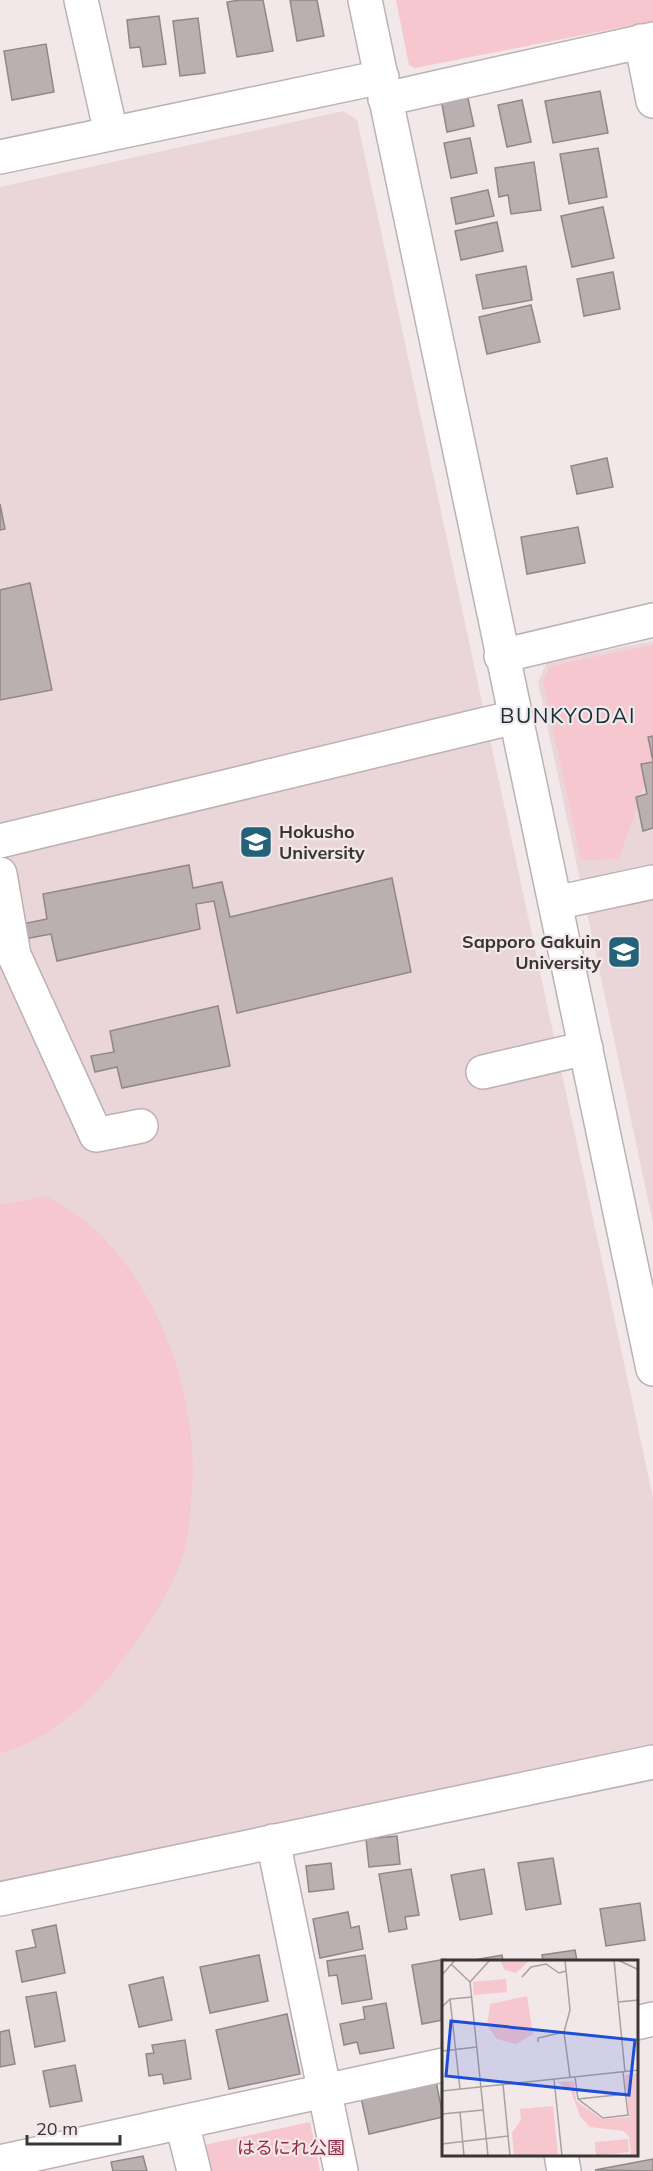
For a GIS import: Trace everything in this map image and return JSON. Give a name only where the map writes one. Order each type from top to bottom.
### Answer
[{"type":"street","points":[[81,0],[111,134]]},
{"type":"street","points":[[365,0],[501,656],[653,1369]]},
{"type":"street","points":[[0,157],[111,134],[647,40],[653,101]]},
{"type":"street","points":[[501,656],[653,620]]},
{"type":"street","points":[[0,840],[515,717]]},
{"type":"street","points":[[0,874],[14,955],[96,1135],[141,1126]]},
{"type":"street","points":[[555,903],[653,882]]},
{"type":"street","points":[[483,1072],[586,1048]]},
{"type":"street","points":[[0,1899],[653,1762]]},
{"type":"street","points":[[273,1842],[341,2171]]},
{"type":"street","points":[[638,2023],[653,2019]]},
{"type":"street","points":[[0,2163],[442,2065]]},
{"type":"street","points":[[182,2123],[194,2171]]},
{"type":"street","points":[[561,2156],[564,2171]]},
{"type":"shaded area","name":"Hokusho University","points":[[343,111],[357,120],[653,1498],[653,1745],[0,1883],[0,187]]},
{"type":"shaded area","name":"Sapporo Gakuin University","points":[[653,641],[653,1223],[538,682],[547,662]]},
{"type":"green space","points":[[396,0],[653,0],[653,21],[415,68],[409,65]]},
{"type":"green space","points":[[653,645],[653,760],[619,859],[581,860],[543,682],[550,666]]},
{"type":"green space","points":[[47,1196],[85,1221],[112,1248],[136,1278],[155,1313],[171,1350],[183,1388],[190,1427],[193,1466],[191,1503],[187,1541],[179,1567],[158,1608],[123,1659],[98,1689],[69,1716],[37,1739],[0,1753],[0,1205]]},
{"type":"green space","name":"はるにれ公園","points":[[310,2122],[320,2171],[201,2171],[195,2147]]},
{"type":"building","points":[[263,0],[273,51],[237,57],[227,2]]},
{"type":"building","points":[[290,0],[317,0],[324,36],[297,41]]},
{"type":"building","points":[[159,16],[166,64],[143,67],[140,47],[130,48],[127,20]]},
{"type":"building","points":[[198,18],[205,73],[180,76],[173,21]]},
{"type":"building","points":[[46,44],[54,92],[12,100],[4,51]]},
{"type":"building","points":[[600,91],[608,133],[553,143],[545,101]]},
{"type":"building","points":[[467,94],[474,126],[447,132],[441,99]]},
{"type":"building","points":[[522,100],[531,142],[507,147],[498,105]]},
{"type":"building","points":[[470,138],[477,173],[451,178],[444,143]]},
{"type":"building","points":[[598,148],[607,197],[569,204],[560,154]]},
{"type":"building","points":[[534,162],[541,210],[511,214],[508,195],[499,197],[495,168]]},
{"type":"building","points":[[488,190],[494,216],[456,224],[451,198]]},
{"type":"building","points":[[603,207],[614,258],[572,267],[561,216]]},
{"type":"building","points":[[497,222],[503,251],[461,260],[455,231]]},
{"type":"building","points":[[526,266],[532,300],[483,309],[476,275]]},
{"type":"building","points":[[613,272],[620,309],[584,316],[577,279]]},
{"type":"building","points":[[531,305],[540,342],[487,354],[479,317]]},
{"type":"building","points":[[607,458],[613,487],[577,494],[571,466]]},
{"type":"building","points":[[0,504],[5,529],[0,530]]},
{"type":"building","points":[[578,527],[585,563],[527,574],[521,537]]},
{"type":"building","points":[[30,583],[52,690],[0,700],[0,590]]},
{"type":"building","points":[[653,736],[653,761],[648,737]]},
{"type":"building","points":[[653,762],[653,828],[643,831],[636,797],[647,794],[641,764]]},
{"type":"building","points":[[189,865],[193,888],[222,882],[230,917],[392,878],[411,972],[237,1013],[214,901],[196,904],[200,929],[57,961],[51,934],[24,939],[22,924],[47,919],[43,894]]},
{"type":"building","points":[[218,1006],[230,1066],[122,1088],[117,1067],[95,1072],[91,1056],[114,1052],[110,1031]]},
{"type":"building","points":[[397,1836],[400,1864],[369,1867],[366,1839]]},
{"type":"building","points":[[553,1858],[561,1904],[526,1910],[518,1863]]},
{"type":"building","points":[[331,1863],[334,1889],[309,1892],[306,1866]]},
{"type":"building","points":[[411,1869],[419,1915],[405,1917],[407,1929],[389,1932],[379,1874]]},
{"type":"building","points":[[484,1869],[492,1914],[460,1920],[451,1875]]},
{"type":"building","points":[[640,1903],[645,1940],[606,1946],[600,1909]]},
{"type":"building","points":[[348,1912],[351,1928],[359,1926],[363,1949],[320,1958],[313,1919]]},
{"type":"building","points":[[56,1925],[65,1973],[22,1982],[16,1951],[36,1947],[32,1930]]},
{"type":"building","points":[[575,1950],[577,1960],[543,1960],[542,1955]]},
{"type":"building","points":[[259,1955],[268,2001],[210,2013],[200,1967]]},
{"type":"building","points":[[365,1955],[372,1999],[342,2004],[337,1975],[329,1976],[327,1961]]},
{"type":"building","points":[[502,1955],[503,1960],[474,1960]]},
{"type":"building","points":[[446,1959],[442,1960],[442,2020],[422,2024],[412,1965]]},
{"type":"building","points":[[163,1977],[172,2020],[139,2027],[129,1985]]},
{"type":"building","points":[[56,1992],[65,2041],[35,2047],[26,1997]]},
{"type":"building","points":[[386,2003],[394,2048],[360,2054],[357,2042],[344,2045],[340,2024],[365,2019],[363,2007]]},
{"type":"building","points":[[287,2014],[300,2074],[229,2089],[216,2030]]},
{"type":"building","points":[[9,2030],[15,2064],[0,2067],[0,2032]]},
{"type":"building","points":[[185,2040],[191,2079],[164,2084],[162,2074],[149,2076],[146,2054],[154,2053],[152,2045]]},
{"type":"building","points":[[75,2065],[82,2101],[50,2107],[43,2071]]},
{"type":"building","points":[[435,2076],[442,2117],[369,2134],[360,2093]]},
{"type":"building","points":[[143,2156],[147,2171],[113,2171],[111,2162]]},
{"type":"building","points":[[653,2159],[653,2171],[595,2170]]},
{"type":"place","name":"Hokusho University","points":[[256,842]]},
{"type":"place","name":"Sapporo Gakuin University","points":[[624,952]]},
{"type":"district","name":"BUNKYODAI","points":[[568,716]]}]
